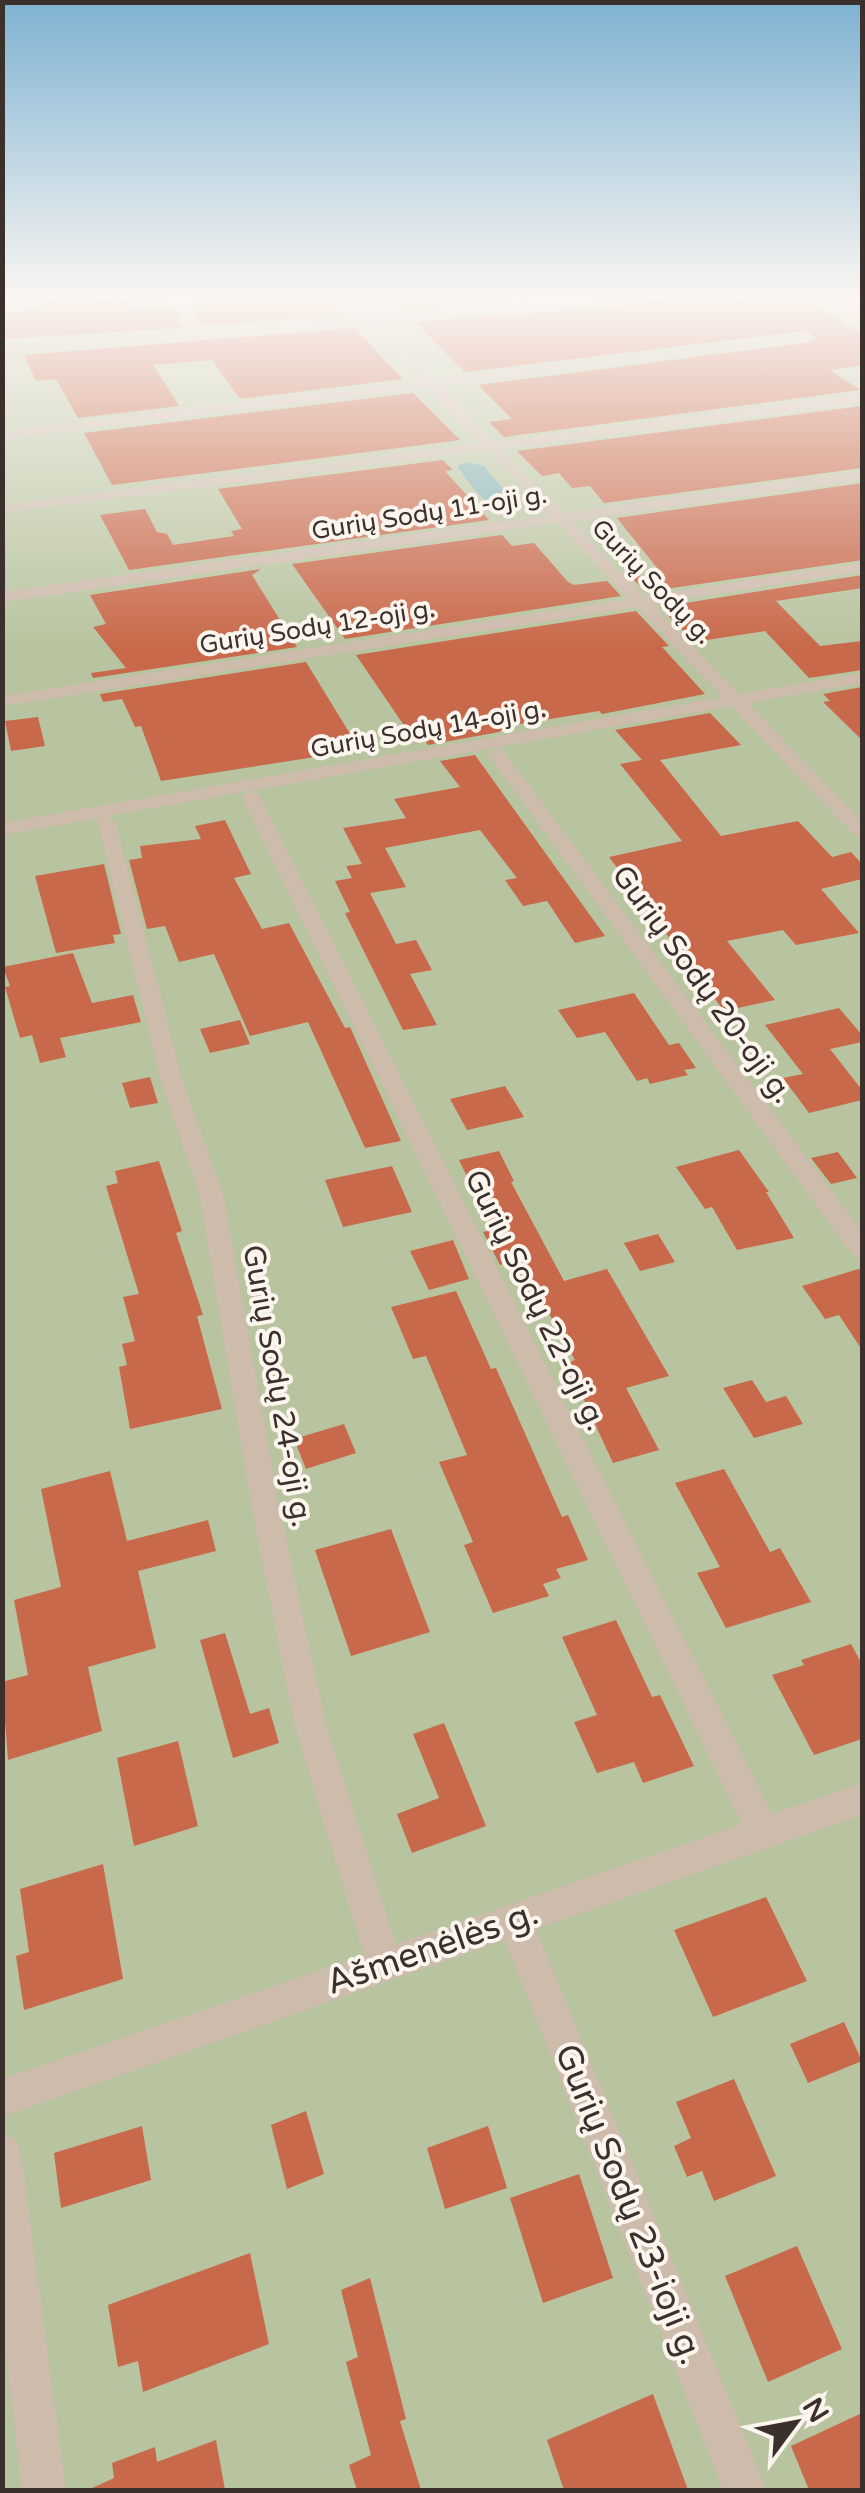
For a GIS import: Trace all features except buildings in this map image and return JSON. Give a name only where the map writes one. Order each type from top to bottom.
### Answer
[{"type":"street","points":[[2,435],[179,413]]},
{"type":"street","name":"Gurių Sodų g.","points":[[457,413],[862,832]]},
{"type":"street","points":[[2,509],[740,413]]},
{"type":"street","name":"Gurių Sodų 11-oji g.","points":[[2,596],[862,474]]},
{"type":"street","name":"Gurių Sodų 12-oji g.","points":[[2,701],[862,566]]},
{"type":"street","name":"Gurių Sodų 14-oji g.","points":[[2,829],[862,678]]},
{"type":"street","name":"Gurių Sodų 20-oji g.","points":[[496,752],[862,1250]]},
{"type":"street","name":"Gurių Sodų 22-oji g.","points":[[251,797],[763,1832]]},
{"type":"street","name":"Gurių Sodų 24-oji g.","points":[[106,821],[174,1088],[210,1193],[266,1510],[310,1724],[384,1963]]},
{"type":"street","name":"Ašmenėlės g.","points":[[2,2098],[862,1799]]},
{"type":"street","name":"Gurių Sodų 23-ioji g.","points":[[514,1918],[745,2490]]},
{"type":"street","points":[[2,2152],[44,2490]]},
{"type":"green space","points":[[3,413],[862,413],[862,2490],[3,2490]]},
{"type":"water","points":[[467,462],[484,466],[515,504],[496,506],[481,497],[457,466]]}]
